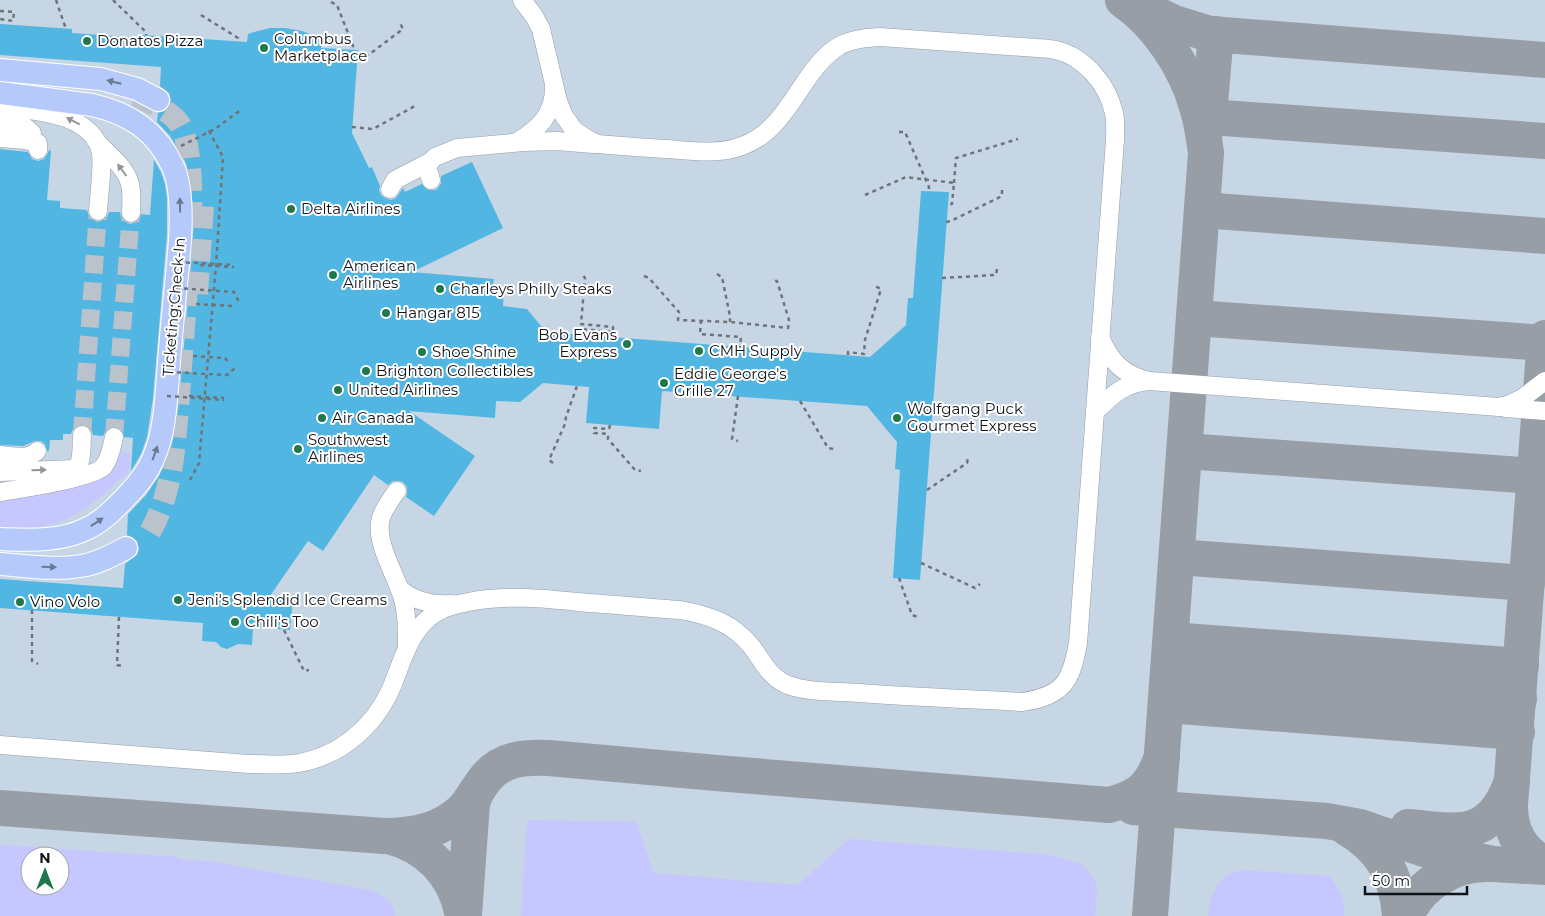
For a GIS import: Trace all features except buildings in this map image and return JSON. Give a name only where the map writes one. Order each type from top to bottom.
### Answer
[{"type":"main road","points":[[0,70],[101,79],[131,87],[158,100]]},
{"type":"main road","name":"Ticketing;Check-In","points":[[0,93],[106,108],[132,119],[161,147],[176,173],[189,263],[176,288],[162,428],[155,454],[148,469],[129,494],[101,520],[86,530],[51,538],[0,539]]},
{"type":"main road","points":[[0,564],[65,568],[87,565],[126,548]]},
{"type":"lane","points":[[522,0],[541,29],[558,101],[568,123],[579,134],[598,144]]},
{"type":"lane","points":[[0,745],[250,764],[299,763],[330,754],[351,741],[369,724],[382,706],[395,680],[407,646],[427,620],[438,611],[455,604],[482,599],[531,598],[702,613],[719,620],[738,632],[752,647],[772,675],[787,684],[804,689],[1023,702],[1041,699],[1054,694],[1067,681],[1075,662],[1078,643],[1115,140],[1114,115],[1110,100],[1102,84],[1077,59],[1058,50],[1037,48],[880,37],[859,39],[839,46],[821,61],[779,120],[758,139],[742,146],[726,151],[703,152],[557,141],[457,148],[435,157],[430,162],[427,167],[431,180]]},
{"type":"lane","points":[[514,144],[537,129],[544,120],[552,101],[554,82]]},
{"type":"lane","points":[[0,106],[66,118],[80,125],[92,135],[124,170],[129,181],[132,196],[131,213]]},
{"type":"lane","points":[[0,122],[24,126],[32,133]]},
{"type":"lane","points":[[92,135],[101,154],[98,211]]},
{"type":"lane","points":[[0,138],[38,143],[38,150]]},
{"type":"lane","points":[[390,188],[395,180],[430,162]]},
{"type":"lane","points":[[1100,337],[1110,356],[1118,366],[1126,373],[1149,381]]},
{"type":"lane","points":[[1095,412],[1118,390],[1138,382],[1149,381],[1545,411]]},
{"type":"lane","points":[[1499,407],[1508,406],[1518,401],[1545,381]]},
{"type":"lane","points":[[51,482],[69,476],[78,468],[81,456],[82,435]]},
{"type":"lane","points":[[0,492],[91,474],[100,470],[112,450],[114,437]]},
{"type":"lane","points":[[0,455],[27,457],[33,456],[37,451]]},
{"type":"lane","points":[[0,472],[78,468]]},
{"type":"lane","points":[[397,491],[384,512],[380,526],[381,540],[399,588],[406,615],[407,646]]},
{"type":"lane","points":[[399,588],[410,596],[422,601],[441,604],[462,603]]},
{"type":"path","points":[[56,0],[66,29]]},
{"type":"path","points":[[113,0],[146,32],[146,35]]},
{"type":"path","points":[[331,2],[337,5],[353,50]]},
{"type":"path","points":[[0,11],[14,12],[13,20],[0,19]]},
{"type":"path","points":[[201,15],[238,38],[238,41]]},
{"type":"path","points":[[357,56],[367,56],[389,40],[403,29],[400,24]]},
{"type":"path","points":[[352,128],[373,130],[415,106]]},
{"type":"path","points":[[161,147],[214,130],[242,109]]},
{"type":"path","points":[[190,480],[199,463],[216,266],[223,157],[207,127]]},
{"type":"path","points":[[899,132],[905,132],[929,187],[929,191]]},
{"type":"path","points":[[948,204],[952,204],[956,158],[1018,139]]},
{"type":"path","points":[[865,195],[906,177],[954,183]]},
{"type":"path","points":[[946,222],[1002,196],[1002,190]]},
{"type":"path","points":[[189,263],[234,266],[216,266],[189,263]]},
{"type":"path","points":[[942,278],[996,275],[997,269]]},
{"type":"path","points":[[580,334],[580,330],[613,332],[613,326],[581,324],[586,278],[582,274]]},
{"type":"path","points":[[717,274],[722,277],[730,322]]},
{"type":"path","points":[[644,276],[649,278],[678,312],[678,320],[730,322],[788,328],[789,320],[777,281],[771,280]]},
{"type":"path","points":[[848,355],[848,352],[864,354],[865,340],[881,289],[876,286]]},
{"type":"path","points":[[176,288],[234,292],[239,302]]},
{"type":"path","points":[[196,304],[233,306]]},
{"type":"path","points":[[701,320],[700,334],[741,337],[740,347]]},
{"type":"path","points":[[192,356],[225,358],[230,364]]},
{"type":"path","points":[[169,372],[227,375],[235,368]]},
{"type":"path","points":[[553,463],[549,460],[565,424],[577,386]]},
{"type":"path","points":[[166,396],[224,399],[189,396]]},
{"type":"path","points":[[738,396],[732,439],[738,441]]},
{"type":"path","points":[[800,401],[828,448],[834,449]]},
{"type":"path","points":[[610,425],[609,429],[594,428],[594,432],[608,434],[608,439],[635,470],[641,471]]},
{"type":"path","points":[[927,490],[967,463],[968,457]]},
{"type":"path","points":[[921,563],[975,588],[980,584]]},
{"type":"path","points":[[899,578],[912,615],[918,617]]},
{"type":"path","points":[[32,610],[32,661],[38,664]]},
{"type":"path","points":[[119,617],[117,665],[122,666]]},
{"type":"path","points":[[284,630],[304,671],[309,670]]},
{"type":"shaded area","points":[[0,0],[1545,0],[1545,916],[0,916]]},
{"type":"shaded area","points":[[119,452],[131,453],[129,472],[77,514],[65,520],[39,527],[0,527],[0,497],[113,467]]},
{"type":"shaded area","points":[[527,820],[636,822],[654,873],[798,885],[849,839],[1051,855],[1082,864],[1091,875],[1096,884],[1097,893],[1095,916],[521,916]]},
{"type":"shaded area","points":[[0,845],[20,846],[20,896],[70,896],[70,850],[178,857],[179,859],[215,862],[370,890],[390,903],[395,916],[0,916]]},
{"type":"shaded area","points":[[1241,870],[1329,876],[1341,894],[1344,916],[1208,916],[1211,900],[1218,884],[1228,875]]},
{"type":"taxiway","points":[[1123,0],[1158,33],[1178,62],[1186,77],[1197,107],[1202,124],[1206,153],[1150,916]]},
{"type":"taxiway","points":[[1139,6],[1174,23],[1210,34],[1545,60]]},
{"type":"taxiway","points":[[1208,126],[1216,34]]},
{"type":"taxiway","points":[[1209,117],[1545,141]]},
{"type":"taxiway","points":[[1202,210],[1545,236]]},
{"type":"taxiway","points":[[1195,318],[1545,343]]},
{"type":"taxiway","points":[[1545,338],[1510,805],[1512,824],[1518,840],[1529,853],[1545,864]]},
{"type":"taxiway","points":[[1185,451],[1535,476]]},
{"type":"taxiway","points":[[1177,557],[1527,583]]},
{"type":"taxiway","points":[[1171,640],[1521,666]]},
{"type":"taxiway","points":[[1169,672],[1519,699]]},
{"type":"taxiway","points":[[1166,705],[1517,732]]},
{"type":"taxiway","points":[[0,808],[384,836],[405,835],[426,831],[454,817],[463,810],[486,778],[499,766],[515,760],[540,758],[1109,805],[1129,798],[1143,789],[1149,783],[1162,757]]},
{"type":"taxiway","points":[[1408,827],[1462,830],[1480,825],[1495,813],[1505,798],[1512,781]]},
{"type":"taxiway","points":[[464,916],[472,803],[476,792]]},
{"type":"taxiway","points":[[1133,807],[1327,821],[1360,827],[1424,849],[1459,857],[1493,864],[1545,867]]},
{"type":"taxiway","points":[[1347,828],[1370,845],[1385,864],[1395,888],[1400,916]]},
{"type":"taxiway","points":[[388,836],[414,846],[436,863],[452,885],[462,912]]},
{"type":"taxiway","points":[[1406,916],[1420,894],[1439,878],[1462,868],[1486,864]]},
{"type":"tunnel","points":[[136,96],[170,114],[179,123],[183,131],[189,156],[191,223]]},
{"type":"tunnel","points":[[197,294],[203,206]]},
{"type":"tunnel","points":[[82,435],[98,211]]},
{"type":"tunnel","points":[[114,437],[131,213]]},
{"type":"tunnel","points":[[150,532],[164,499],[172,465],[188,275]]},
{"type":"place","name":"Donatos Pizza","points":[[87,41]]},
{"type":"place","name":"Columbus Marketplace","points":[[264,48]]},
{"type":"place","name":"Delta Airlines","points":[[291,209]]},
{"type":"place","name":"American Airlines","points":[[333,275]]},
{"type":"place","name":"Charleys Philly Steaks","points":[[440,289]]},
{"type":"place","name":"Hangar 815","points":[[386,313]]},
{"type":"place","name":"Bob Evans Express","points":[[627,344]]},
{"type":"place","name":"CMH Supply","points":[[699,351]]},
{"type":"place","name":"Shoe Shine","points":[[422,352]]},
{"type":"place","name":"Brighton Collectibles","points":[[366,371]]},
{"type":"place","name":"Eddie George's Grille 27","points":[[664,383]]},
{"type":"place","name":"United Airlines","points":[[338,390]]},
{"type":"place","name":"Air Canada","points":[[322,418]]},
{"type":"place","name":"Wolfgang Puck Gourmet Express","points":[[897,418]]},
{"type":"place","name":"Southwest Airlines","points":[[298,449]]},
{"type":"place","name":"Jeni's Splendid Ice Creams","points":[[178,600]]},
{"type":"place","name":"Vino Volo","points":[[20,602]]},
{"type":"place","name":"Chili's Too","points":[[235,622]]}]
